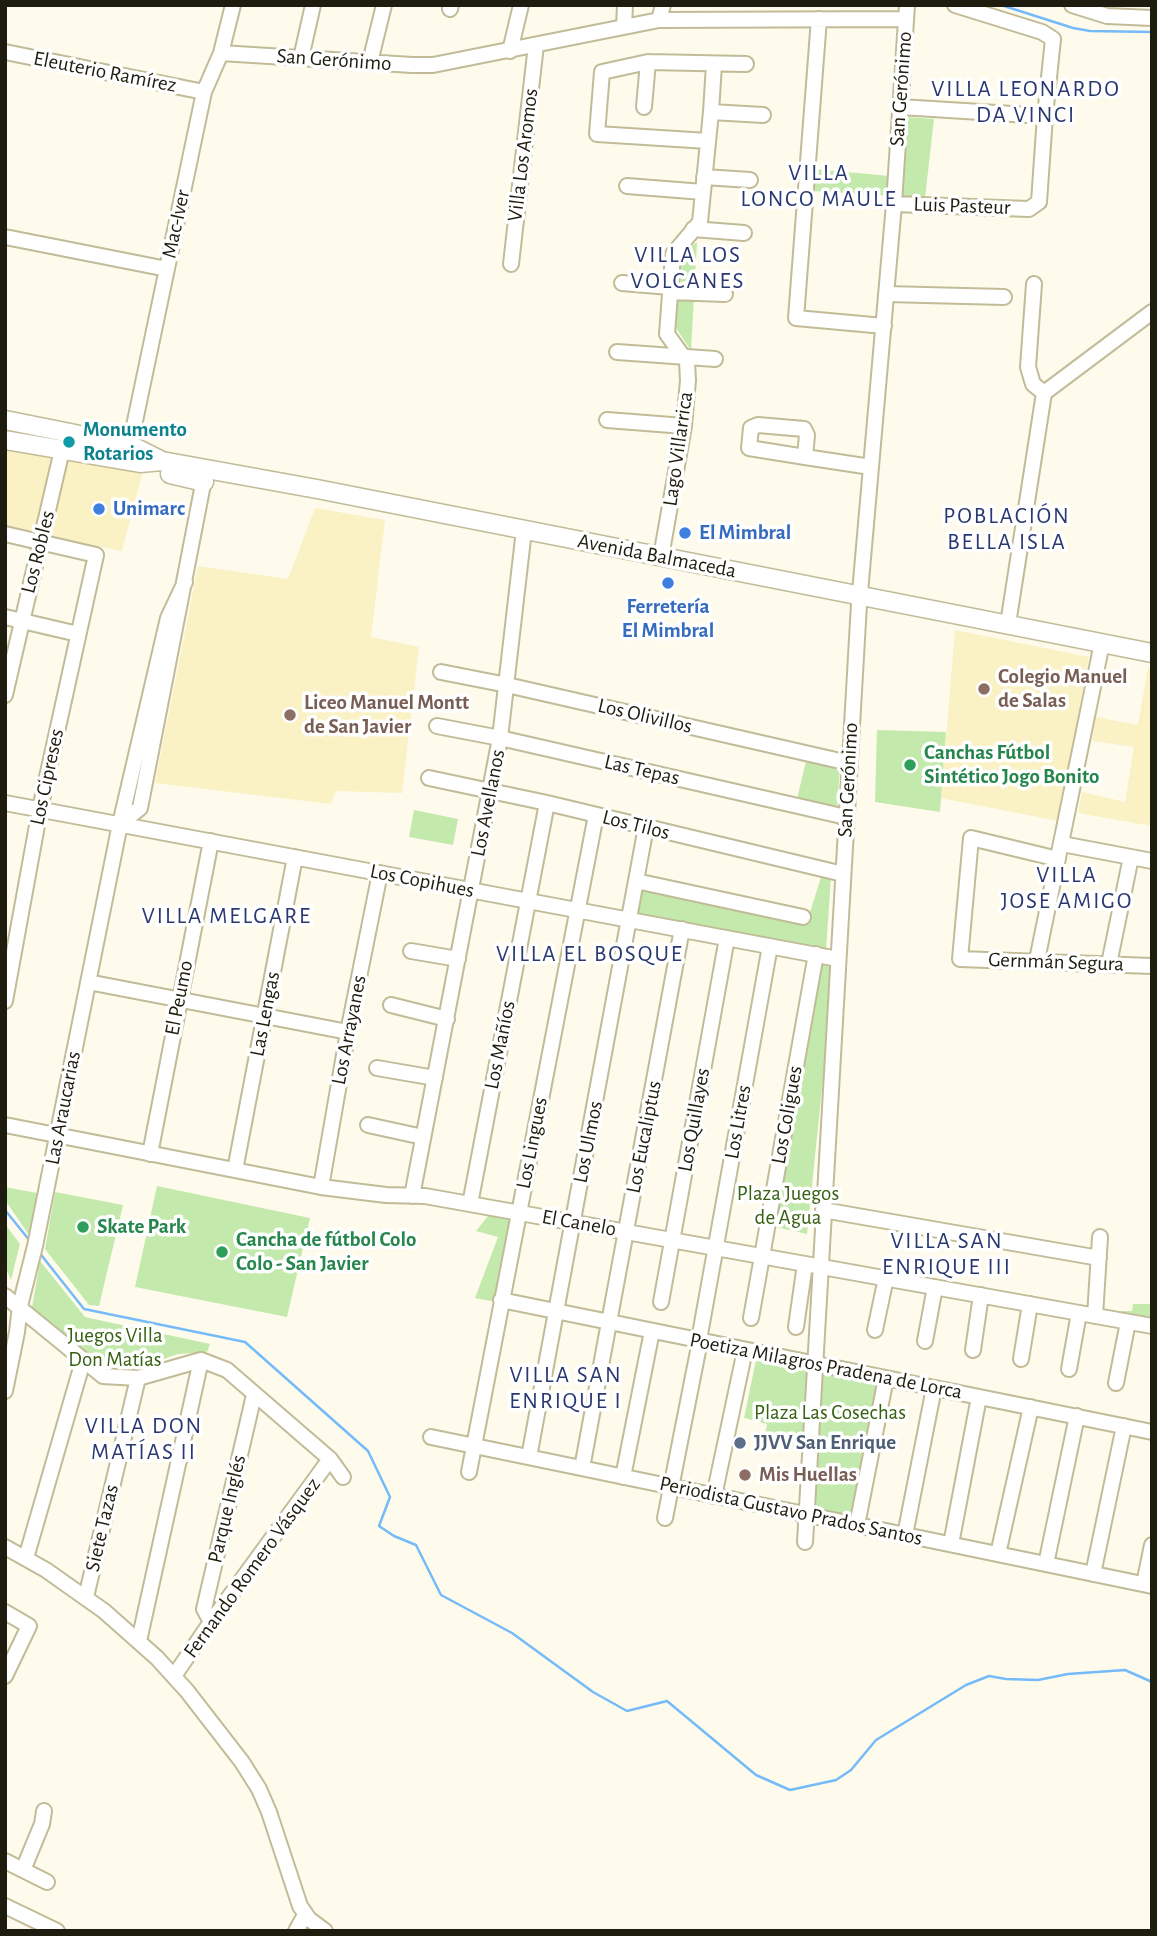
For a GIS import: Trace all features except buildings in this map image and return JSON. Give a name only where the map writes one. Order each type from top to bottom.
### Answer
[{"type":"main road","name":"Avenida Balmaceda","points":[[5,420],[130,445],[155,462],[205,476],[524,530],[1102,643],[1151,650]]},
{"type":"main road","name":"Avenida Balmaceda","points":[[5,440],[140,463],[155,462]]},
{"type":"street","name":"Mac-Iver","points":[[130,445],[204,92],[220,53],[233,5]]},
{"type":"street","points":[[301,58],[313,5]]},
{"type":"street","points":[[370,62],[384,5]]},
{"type":"street","points":[[510,51],[521,5]]},
{"type":"street","points":[[624,27],[625,5]]},
{"type":"street","points":[[659,20],[663,5]]},
{"type":"street","points":[[900,107],[1045,116],[1053,39],[955,5]]},
{"type":"street","points":[[1072,5],[1152,18]]},
{"type":"street","name":"San Gerónimo","points":[[220,53],[433,65],[659,20],[819,19],[906,12],[894,204],[860,596],[823,1210],[812,1265],[814,1364],[804,1542]]},
{"type":"street","points":[[819,19],[796,318],[884,326]]},
{"type":"street","name":"Villa Los Aromos","points":[[511,264],[536,45]]},
{"type":"street","name":"Eleuterio Ramírez","points":[[5,52],[204,92]]},
{"type":"street","points":[[644,107],[648,62]]},
{"type":"street","points":[[708,141],[597,134],[602,72],[648,62],[746,64]]},
{"type":"street","name":"Lago Villarrica","points":[[661,556],[684,426],[688,380],[687,362],[667,334],[673,254],[699,222],[714,64]]},
{"type":"street","points":[[711,112],[763,115]]},
{"type":"street","name":"Luis Pasteur","points":[[894,204],[1029,209],[1039,202],[1045,116]]},
{"type":"street","points":[[627,186],[704,185],[750,180]]},
{"type":"street","points":[[694,229],[744,233]]},
{"type":"street","points":[[5,237],[167,269]]},
{"type":"street","points":[[622,283],[725,295]]},
{"type":"street","points":[[1034,284],[1028,367],[1033,384],[1044,393]]},
{"type":"street","points":[[886,294],[1004,297]]},
{"type":"street","points":[[1008,624],[1044,393],[1152,312]]},
{"type":"street","points":[[617,352],[715,359]]},
{"type":"street","points":[[607,420],[684,426]]},
{"type":"street","name":"Los Robles","points":[[5,695],[62,450]]},
{"type":"street","points":[[805,457],[871,467]]},
{"type":"street","name":"Las Araucarias","points":[[5,1391],[11,1332],[37,1235],[120,824],[140,808],[205,476]]},
{"type":"street","name":"Los Avellanos","points":[[412,1196],[500,738],[524,530]]},
{"type":"street","points":[[5,534],[42,543]]},
{"type":"street","name":"Los Cipreses","points":[[5,1001],[40,809],[96,555],[42,543]]},
{"type":"street","points":[[5,617],[78,634]]},
{"type":"street","points":[[1037,960],[1102,643]]},
{"type":"street","name":"Los Olivillos","points":[[441,672],[849,763]]},
{"type":"street","name":"Las Tepas","points":[[437,726],[846,817]]},
{"type":"street","name":"Los Tilos","points":[[429,778],[547,803],[843,874]]},
{"type":"street","name":"Los Copihues","points":[[5,803],[838,959]]},
{"type":"street","name":"Los Mañíos","points":[[470,1204],[547,803]]},
{"type":"street","name":"Los Lingues","points":[[469,1472],[596,815]]},
{"type":"street","name":"Los Ulmos","points":[[529,1457],[646,827]]},
{"type":"street","name":"Gernmán Segura","points":[[1060,851],[971,838],[960,959],[1152,966]]},
{"type":"street","name":"El Peumo","points":[[150,1154],[211,841]]},
{"type":"street","points":[[1060,851],[1152,861]]},
{"type":"street","name":"Las Lengas","points":[[235,1170],[295,857]]},
{"type":"street","points":[[1109,964],[1131,857]]},
{"type":"street","name":"Los Arrayanes","points":[[321,1187],[380,873]]},
{"type":"street","points":[[636,881],[803,917]]},
{"type":"street","name":"Los Eucaliptus","points":[[582,1468],[682,929]]},
{"type":"street","name":"Los Quillayes","points":[[661,1302],[727,937]]},
{"type":"street","name":"Los Litres","points":[[665,1518],[700,1341],[770,946]]},
{"type":"street","points":[[411,951],[458,959]]},
{"type":"street","name":"Los Coligues","points":[[751,1318],[816,954]]},
{"type":"street","points":[[88,982],[348,1032]]},
{"type":"street","points":[[391,1005],[447,1019]]},
{"type":"street","points":[[377,1068],[435,1078]]},
{"type":"street","name":"El Canelo","points":[[5,1125],[321,1187],[386,1195],[425,1196],[1152,1326]]},
{"type":"street","points":[[368,1125],[424,1137]]},
{"type":"street","points":[[823,1210],[1099,1258]]},
{"type":"street","points":[[1095,1316],[1100,1237]]},
{"type":"street","points":[[796,1327],[812,1265]]},
{"type":"street","points":[[876,1330],[886,1278]]},
{"type":"street","points":[[925,1341],[935,1287]]},
{"type":"street","points":[[973,1350],[981,1295]]},
{"type":"street","points":[[5,1296],[103,1376],[138,1378],[201,1360],[227,1370],[330,1459],[343,1477]]},
{"type":"street","name":"Poetiza Milagros Pradena de Lorca","points":[[501,1300],[1152,1432]]},
{"type":"street","points":[[1021,1359],[1030,1304]]},
{"type":"street","points":[[1069,1369],[1079,1313]]},
{"type":"street","points":[[1116,1383],[1128,1322]]},
{"type":"street","points":[[623,1477],[652,1331]]},
{"type":"street","points":[[714,1496],[745,1350]]},
{"type":"street","points":[[139,1641],[201,1360]]},
{"type":"street","points":[[26,1558],[83,1361]]},
{"type":"street","name":"Siete Tazas","points":[[86,1597],[138,1378]]},
{"type":"street","points":[[857,1525],[886,1378]]},
{"type":"street","points":[[905,1535],[934,1388]]},
{"type":"street","name":"Parque Inglés","points":[[211,1622],[204,1609],[254,1395]]},
{"type":"street","points":[[951,1544],[979,1397]]},
{"type":"street","points":[[998,1554],[1031,1407]]},
{"type":"street","points":[[1046,1564],[1077,1416]]},
{"type":"street","points":[[1093,1574],[1124,1426]]},
{"type":"street","name":"Periodista Gustavo Prados Santos","points":[[431,1437],[1148,1585]]},
{"type":"street","name":"Fernando Romero Vásquez","points":[[174,1676],[330,1459]]},
{"type":"street","points":[[1148,1585],[1152,1545]]},
{"type":"street","points":[[5,1547],[86,1597],[139,1641],[174,1676],[260,1789],[305,1915],[326,1931]]},
{"type":"street","points":[[5,1612],[29,1626],[5,1676]]},
{"type":"street","points":[[23,1870],[42,1824],[44,1811]]},
{"type":"street","points":[[5,1861],[47,1882]]},
{"type":"street","points":[[5,1906],[57,1931]]},
{"type":"street","points":[[296,1931],[305,1915]]},
{"type":"shaded area","points":[[5,447],[51,457],[37,533],[5,527]]},
{"type":"shaded area","points":[[67,460],[142,474],[122,551],[49,537]]},
{"type":"shaded area","name":"Liceo Manuel Montt de San Javier","points":[[315,508],[385,520],[371,637],[419,647],[402,793],[336,791],[331,804],[155,783],[198,566],[288,579]]},
{"type":"shaded area","points":[[955,630],[1089,657],[1058,821],[941,798]]},
{"type":"shaded area","points":[[1148,668],[1152,669],[1152,826],[1078,813],[1082,792],[1125,802],[1134,747],[1092,741],[1096,717],[1138,725]]},
{"type":"green space","points":[[908,117],[934,119],[925,198],[812,191],[814,169],[901,177]]},
{"type":"green space","name":"VILLA LOS VOLCANES","points":[[697,242],[691,351],[676,328],[681,254]]},
{"type":"green space","name":"Canchas Fútbol Sintético Jogo Bonito","points":[[877,730],[946,732],[940,812],[875,802]]},
{"type":"green space","points":[[806,761],[840,767],[837,810],[797,799]]},
{"type":"green space","points":[[414,810],[458,819],[453,845],[409,837]]},
{"type":"green space","points":[[822,874],[831,877],[826,950],[624,916],[633,883],[807,922]]},
{"type":"green space","name":"Plaza Juegos de Agua","points":[[813,959],[835,963],[807,1234],[762,1224]]},
{"type":"green space","name":"Cancha de fútbol Colo Colo - San Javier","points":[[157,1186],[310,1218],[287,1317],[135,1287]]},
{"type":"green space","points":[[5,1187],[37,1193],[29,1235],[5,1200]]},
{"type":"green space","name":"Skate Park","points":[[55,1192],[123,1205],[99,1306],[89,1305],[45,1249]]},
{"type":"green space","points":[[488,1216],[513,1218],[496,1302],[475,1298],[498,1237],[476,1231]]},
{"type":"green space","points":[[5,1224],[20,1244],[11,1280],[5,1266]]},
{"type":"green space","name":"Juegos Villa Don Matías","points":[[40,1261],[85,1317],[210,1344],[207,1352],[178,1354],[116,1373],[104,1370],[31,1313]]},
{"type":"green space","points":[[1133,1304],[1152,1304],[1152,1319],[1110,1311],[1132,1311]]},
{"type":"green space","name":"Plaza Las Cosechas","points":[[757,1355],[881,1382],[856,1519],[811,1509],[815,1452],[764,1440],[767,1424],[744,1418]]},
{"type":"waterway","points":[[1001,5],[1073,28],[1090,31],[1152,32]]},
{"type":"waterway","points":[[5,1210],[30,1241]]},
{"type":"waterway","points":[[38,1251],[84,1309],[245,1342],[368,1451],[390,1497],[379,1526],[416,1545],[441,1595],[512,1633],[593,1692],[627,1711],[667,1701],[756,1775],[790,1790],[836,1780],[851,1770],[876,1740],[966,1685],[989,1676],[1038,1680],[1068,1674],[1125,1670],[1152,1682]]},
{"type":"place","name":"Monumento Rotarios","points":[[69,442]]},
{"type":"place","name":"Unimarc","points":[[99,509]]},
{"type":"place","name":"El Mimbral","points":[[685,533]]},
{"type":"place","name":"Ferretería El Mimbral","points":[[668,583]]},
{"type":"place","name":"Colegio Manuel de Salas","points":[[984,689]]},
{"type":"place","name":"Liceo Manuel Montt de San Javier","points":[[290,715]]},
{"type":"place","name":"Canchas Fútbol Sintético Jogo Bonito","points":[[910,765]]},
{"type":"place","name":"Skate Park","points":[[83,1227]]},
{"type":"place","name":"Cancha de fútbol Colo Colo - San Javier","points":[[222,1252]]},
{"type":"place","name":"JJVV San Enrique","points":[[740,1443]]},
{"type":"place","name":"Mis Huellas","points":[[745,1475]]},
{"type":"district","name":"VILLA LEONARDO DA VINCI","points":[[1026,102]]},
{"type":"district","name":"VILLA LONCO MAULE","points":[[819,186]]},
{"type":"district","name":"VILLA LOS VOLCANES","points":[[688,268]]},
{"type":"district","name":"POBLACIÓN BELLA ISLA","points":[[1007,529]]},
{"type":"district","name":"VILLA JOSE AMIGO","points":[[1067,888]]},
{"type":"district","name":"VILLA MELGARE","points":[[227,916]]},
{"type":"district","name":"VILLA EL BOSQUE","points":[[590,954]]},
{"type":"district","name":"VILLA SAN ENRIQUE III","points":[[947,1254]]},
{"type":"district","name":"VILLA SAN ENRIQUE I","points":[[566,1388]]},
{"type":"district","name":"VILLA DON MATÍAS II","points":[[144,1439]]}]
